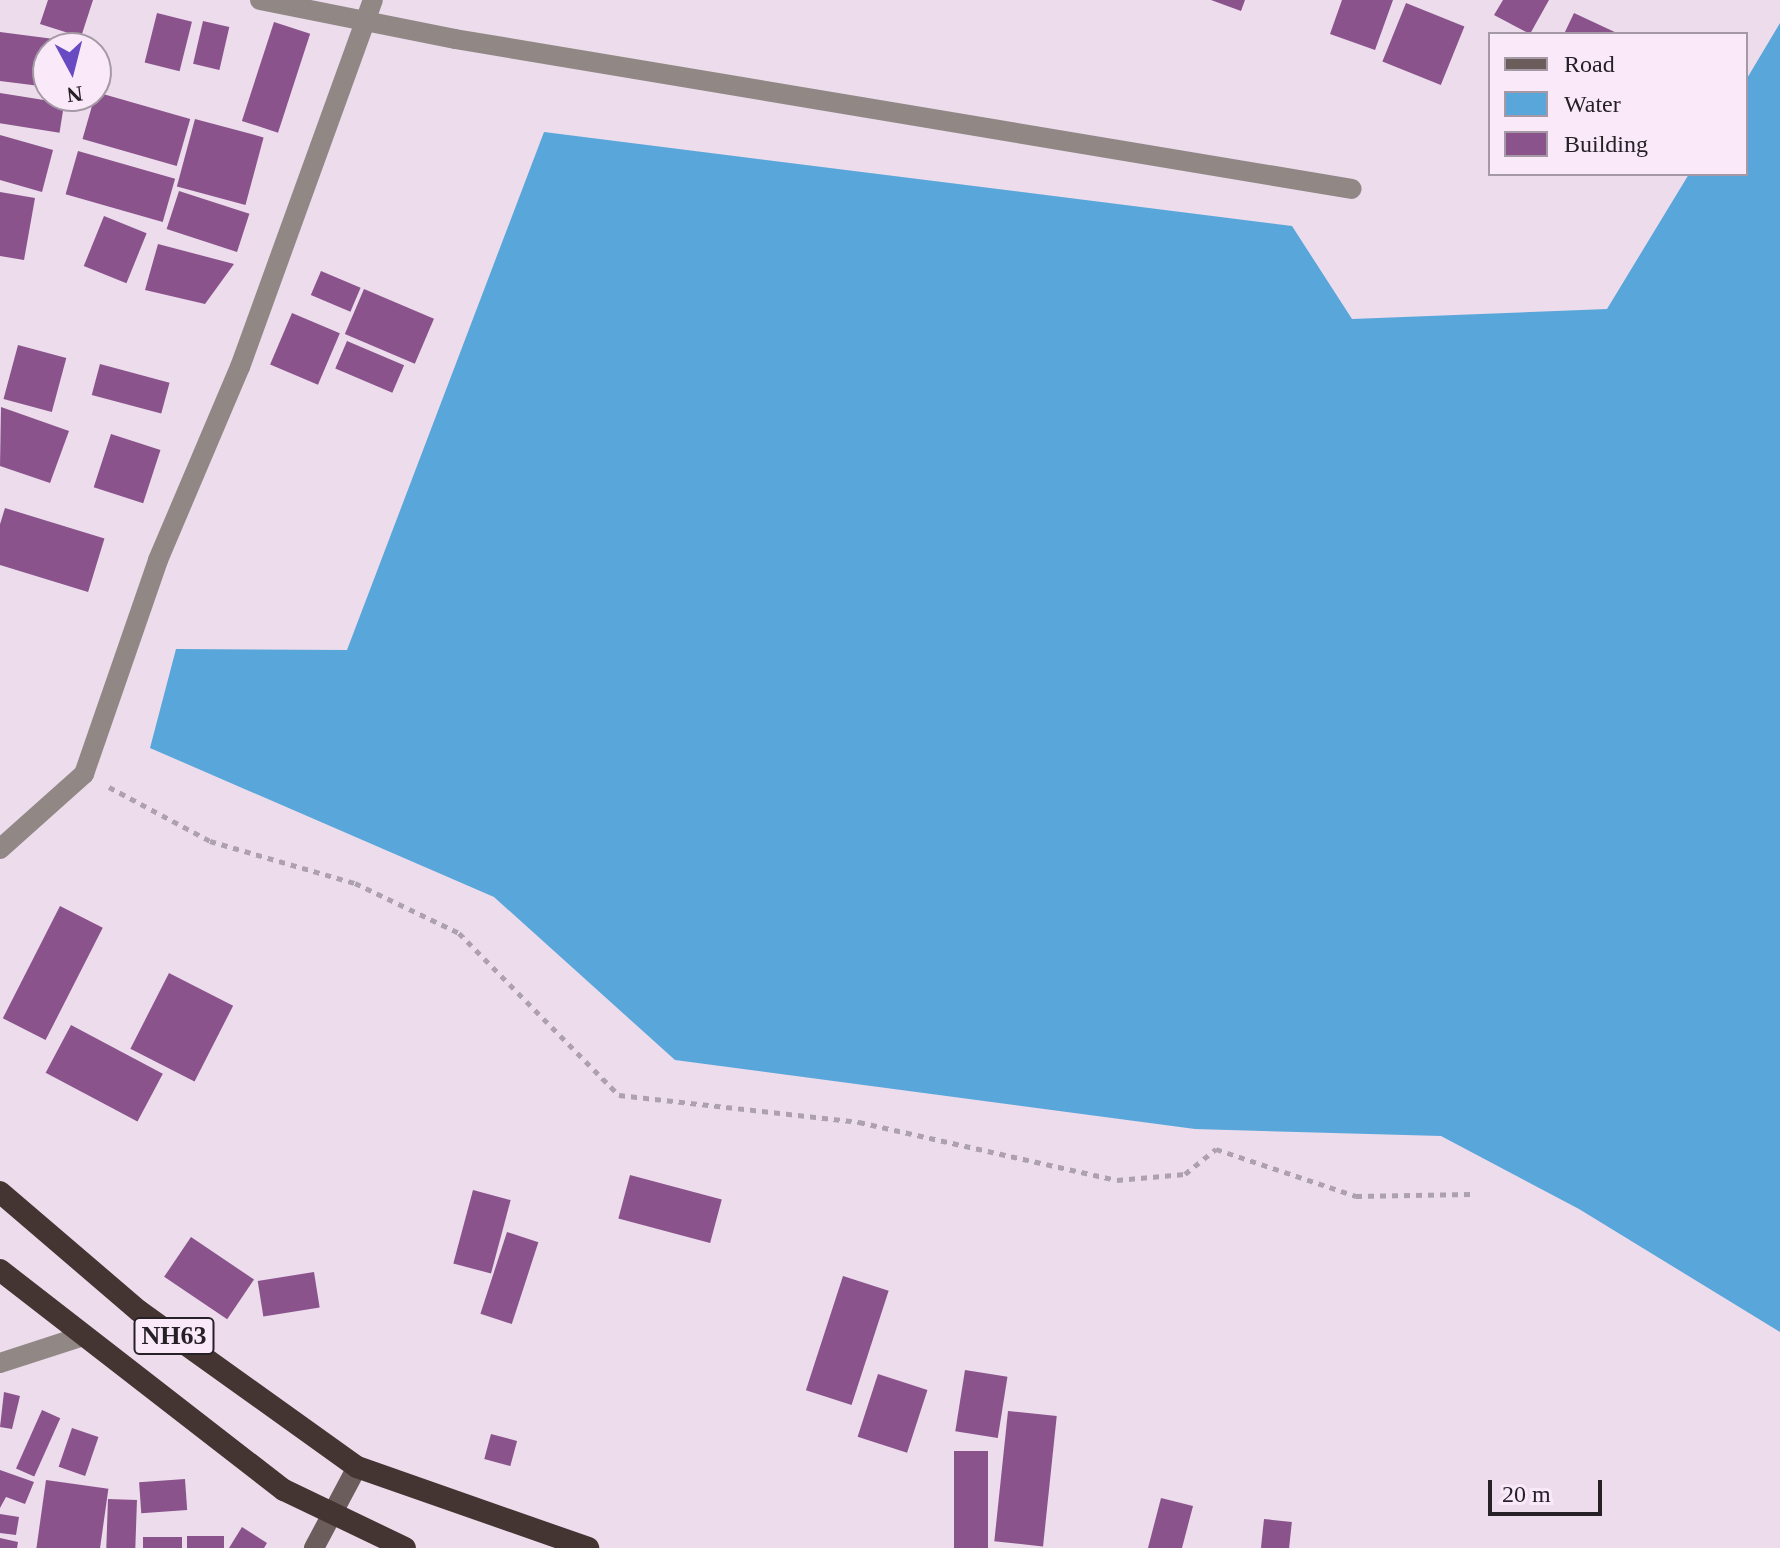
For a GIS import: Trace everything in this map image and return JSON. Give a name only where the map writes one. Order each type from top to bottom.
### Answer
[{"type":"highway","name":"NH63","points":[[0,1192],[139,1311],[357,1467],[588,1548]]},
{"type":"highway","name":"NH63","points":[[0,1270],[284,1490],[405,1548]]},
{"type":"main road","points":[[314,1548],[357,1467]]},
{"type":"street","points":[[260,0],[370,10],[455,39],[1352,189]]},
{"type":"street","points":[[0,849],[84,774],[158,560],[240,367],[370,10]]},
{"type":"street","points":[[0,1363],[83,1336]]},
{"type":"path","points":[[84,774],[210,841],[355,883],[459,933],[619,1095],[859,1122],[1117,1180],[1185,1174],[1216,1149],[1356,1196],[1470,1194]]},
{"type":"water","points":[[1780,23],[1780,1332],[1579,1209],[1441,1136],[1195,1129],[675,1060],[494,897],[150,748],[176,649],[347,650],[544,132],[1292,226],[1352,319],[1607,309],[1688,176],[1748,176],[1748,77]]},
{"type":"building","points":[[48,0],[93,0],[83,32],[65,32],[40,24]]},
{"type":"building","points":[[1211,0],[1245,0],[1241,11]]},
{"type":"building","points":[[1342,0],[1393,0],[1375,50],[1330,34]]},
{"type":"building","points":[[1503,0],[1549,0],[1531,32],[1494,15]]},
{"type":"building","points":[[1406,3],[1464,27],[1441,85],[1382,61]]},
{"type":"building","points":[[157,13],[192,22],[180,71],[145,62]]},
{"type":"building","points":[[1574,13],[1615,32],[1565,32]]},
{"type":"building","points":[[203,21],[229,27],[219,70],[193,64]]},
{"type":"building","points":[[274,22],[310,34],[278,133],[242,121]]},
{"type":"building","points":[[0,32],[32,36],[32,85],[0,81]]},
{"type":"building","points":[[0,93],[32,98],[32,112],[63,112],[60,133],[0,123]]},
{"type":"building","points":[[112,97],[190,119],[177,166],[82,139],[90,112],[112,112]]},
{"type":"building","points":[[195,119],[264,137],[245,205],[177,187]]},
{"type":"building","points":[[0,135],[53,150],[42,192],[0,180]]},
{"type":"building","points":[[78,151],[175,179],[163,222],[66,194]]},
{"type":"building","points":[[179,191],[249,214],[237,252],[167,229]]},
{"type":"building","points":[[0,192],[35,198],[24,260],[0,256]]},
{"type":"building","points":[[104,216],[147,233],[126,283],[84,266]]},
{"type":"building","points":[[158,244],[234,264],[205,304],[145,290]]},
{"type":"building","points":[[321,271],[361,288],[350,312],[311,295]]},
{"type":"building","points":[[364,289],[434,319],[415,364],[345,334]]},
{"type":"building","points":[[292,313],[340,333],[318,385],[270,365]]},
{"type":"building","points":[[347,341],[404,365],[392,393],[335,369]]},
{"type":"building","points":[[18,345],[66,358],[52,412],[4,399]]},
{"type":"building","points":[[100,364],[170,383],[161,414],[92,395]]},
{"type":"building","points":[[1,407],[69,431],[50,483],[0,466]]},
{"type":"building","points":[[111,434],[160,450],[143,503],[94,487]]},
{"type":"building","points":[[5,508],[104,538],[88,592],[0,565],[0,524]]},
{"type":"building","points":[[60,906],[103,928],[46,1040],[3,1018]]},
{"type":"building","points":[[169,973],[233,1006],[195,1081],[130,1049]]},
{"type":"building","points":[[71,1025],[163,1074],[137,1122],[46,1073]]},
{"type":"building","points":[[630,1175],[722,1200],[710,1243],[618,1218]]},
{"type":"building","points":[[473,1190],[511,1200],[491,1274],[453,1263]]},
{"type":"building","points":[[507,1232],[538,1242],[512,1324],[480,1314]]},
{"type":"building","points":[[191,1237],[254,1279],[227,1319],[164,1277]]},
{"type":"building","points":[[314,1272],[320,1308],[263,1316],[258,1281]]},
{"type":"building","points":[[843,1276],[889,1291],[852,1405],[806,1390]]},
{"type":"building","points":[[965,1370],[1007,1377],[998,1438],[955,1431]]},
{"type":"building","points":[[878,1374],[927,1390],[907,1453],[858,1437]]},
{"type":"building","points":[[4,1392],[20,1396],[12,1429],[0,1427]]},
{"type":"building","points":[[42,1410],[60,1418],[34,1477],[16,1468]]},
{"type":"building","points":[[1008,1411],[1057,1416],[1043,1546],[994,1541]]},
{"type":"building","points":[[72,1428],[98,1437],[85,1476],[59,1467]]},
{"type":"building","points":[[491,1434],[517,1441],[510,1466],[484,1459]]},
{"type":"building","points":[[954,1451],[988,1451],[988,1548],[954,1548]]},
{"type":"building","points":[[0,1470],[34,1482],[25,1504],[6,1497],[0,1508]]},
{"type":"building","points":[[185,1479],[187,1510],[141,1513],[139,1482]]},
{"type":"building","points":[[46,1480],[108,1489],[100,1548],[36,1548]]},
{"type":"building","points":[[1161,1498],[1193,1506],[1182,1548],[1148,1548]]},
{"type":"building","points":[[108,1499],[137,1500],[135,1548],[106,1548]]},
{"type":"building","points":[[0,1514],[19,1517],[16,1535],[0,1533]]},
{"type":"building","points":[[1264,1519],[1292,1522],[1289,1548],[1261,1548]]},
{"type":"building","points":[[242,1527],[267,1543],[264,1548],[229,1548]]},
{"type":"building","points":[[187,1536],[224,1536],[224,1548],[187,1548]]},
{"type":"building","points":[[143,1537],[182,1537],[182,1548],[143,1548]]},
{"type":"building","points":[[0,1538],[18,1542],[17,1548],[0,1548]]}]
